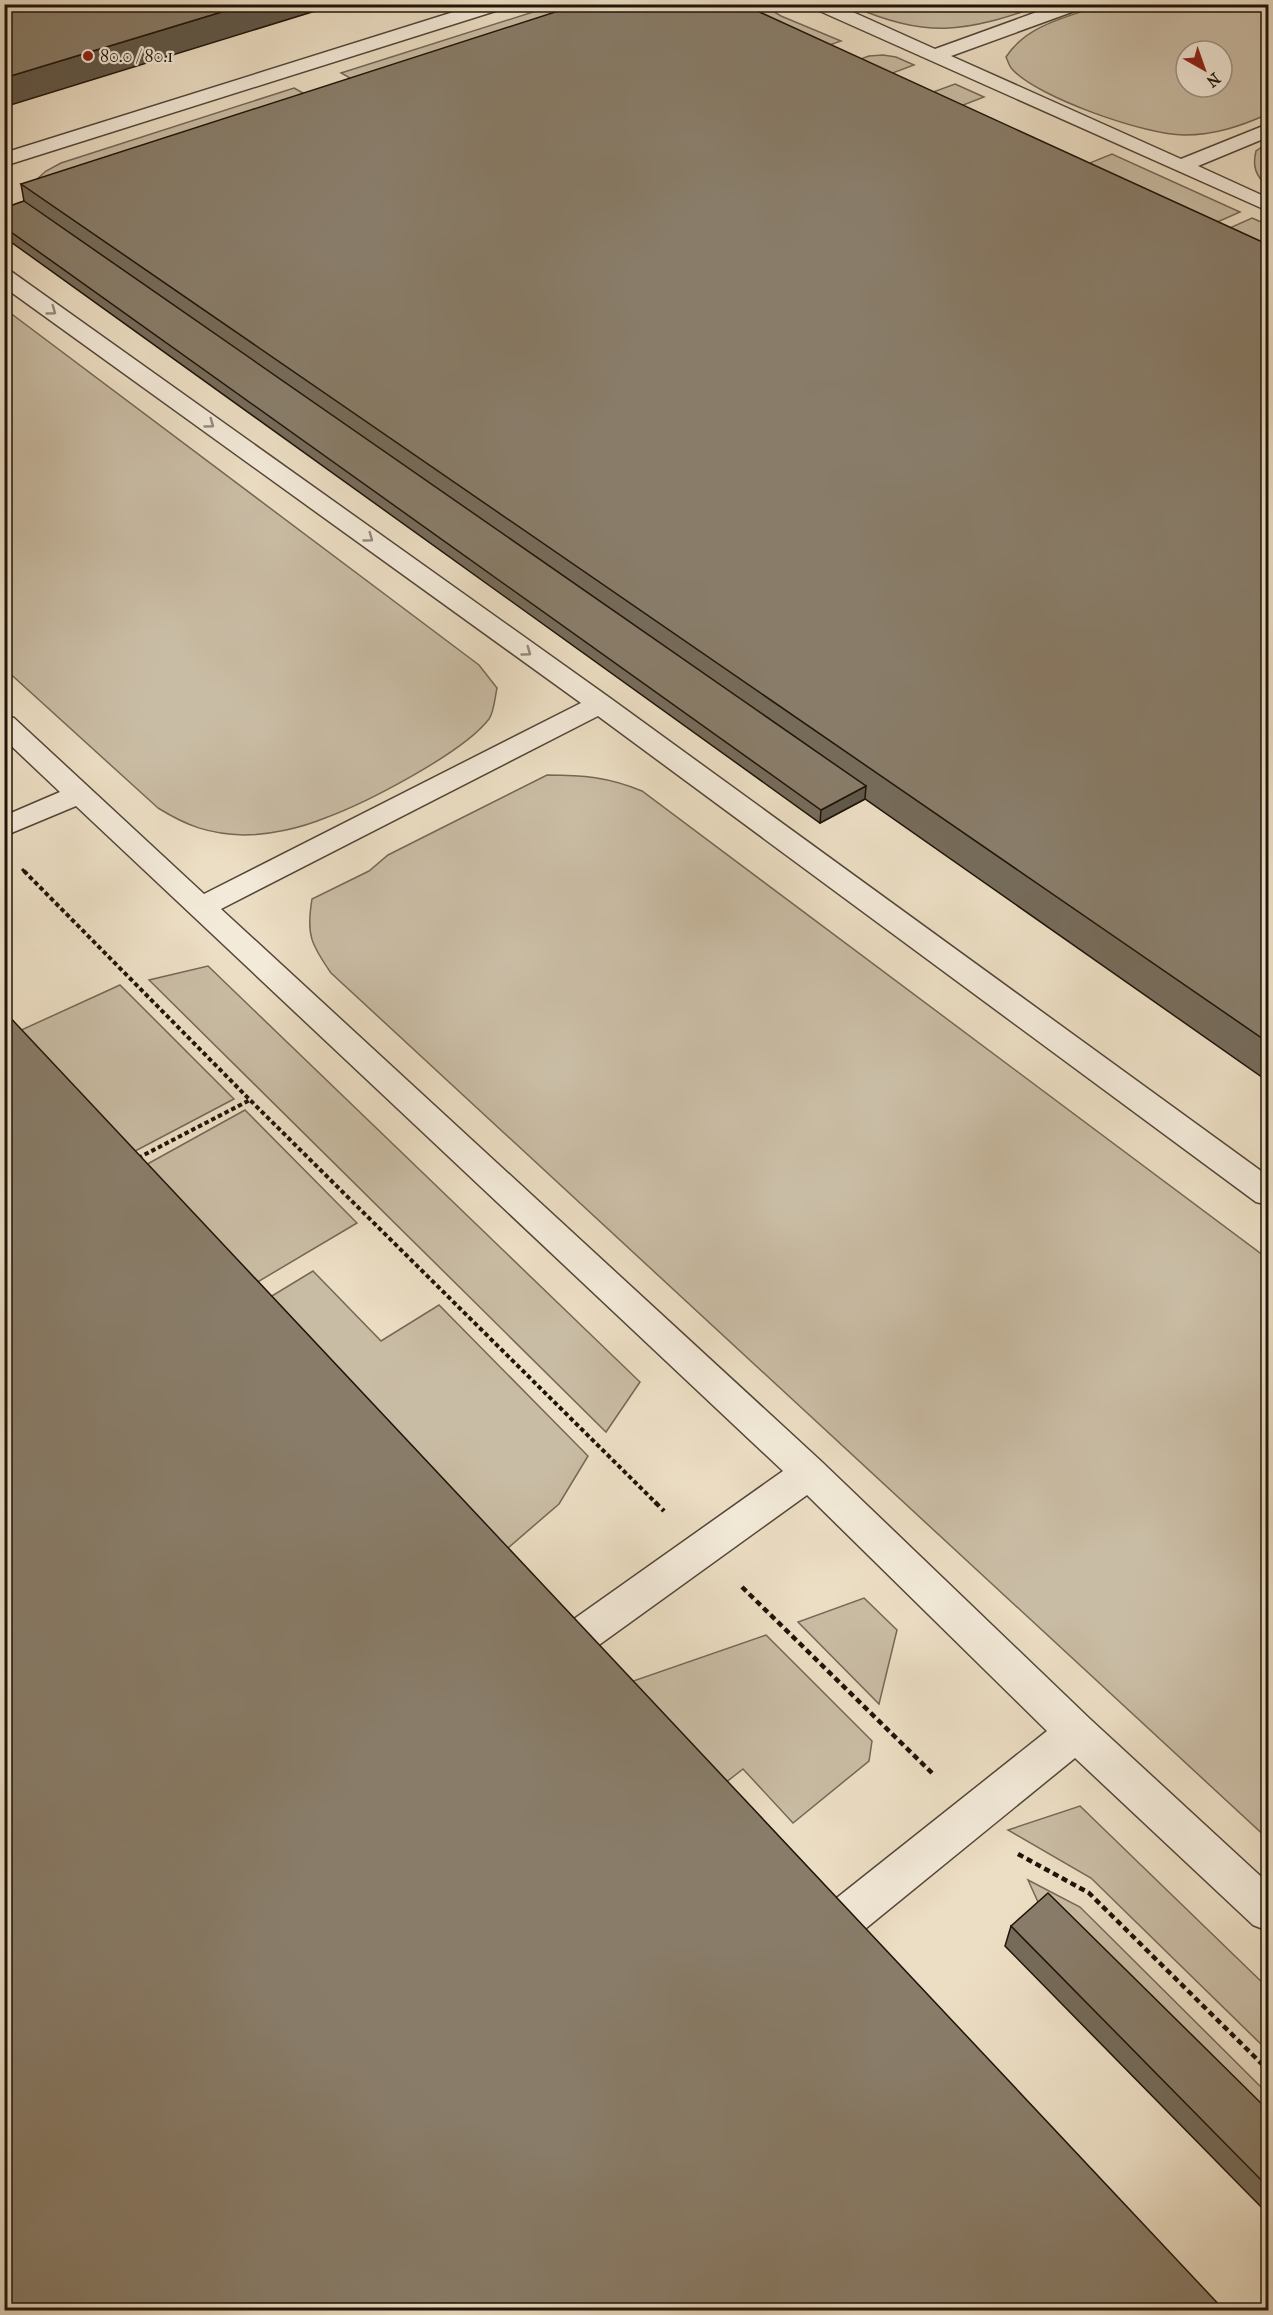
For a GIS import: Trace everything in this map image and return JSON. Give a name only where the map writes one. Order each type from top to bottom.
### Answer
[{"type":"lane","points":[[4,160],[499,4]]},
{"type":"lane","points":[[819,4],[1269,205]]},
{"type":"lane","points":[[934,56],[1077,4]]},
{"type":"lane","points":[[1181,166],[1269,130]]},
{"type":"lane","points":[[4,277],[600,704],[1269,1193]]},
{"type":"lane","points":[[200,908],[600,704]]},
{"type":"lane","points":[[6,726],[808,1473],[1076,1732],[1269,1911]]},
{"type":"lane","points":[[4,827],[79,794]]},
{"type":"lane","points":[[571,1643],[808,1473]]},
{"type":"lane","points":[[834,1927],[976,1815],[1076,1732]]},
{"type":"path","points":[[21,869],[583,1433],[1013,1851],[1089,1893],[1269,2070]]},
{"type":"path","points":[[136,1159],[250,1100]]},
{"type":"shaded area","points":[[637,4],[382,96],[341,73],[555,5]]},
{"type":"shaded area","points":[[1104,4],[1268,5],[1268,114],[1217,132],[1196,135],[1168,134],[1094,113],[1044,91],[1025,80],[1011,68],[1006,57],[1025,37],[1063,18]]},
{"type":"shaded area","points":[[684,5],[763,5],[781,16],[841,41],[796,57]]},
{"type":"shaded area","points":[[849,5],[1042,5],[990,22],[945,28],[901,23]]},
{"type":"shaded area","points":[[869,56],[896,57],[914,65],[858,86],[827,71]]},
{"type":"shaded area","points":[[955,84],[984,97],[958,107],[1085,165],[1112,154],[1240,212],[1213,224],[914,99]]},
{"type":"shaded area","points":[[294,88],[312,98],[36,180],[46,171],[61,163]]},
{"type":"shaded area","points":[[1268,143],[1268,187],[1260,179],[1254,162],[1256,151]]},
{"type":"shaded area","points":[[1252,218],[1268,225],[1268,277],[1196,243]]},
{"type":"shaded area","points":[[5,309],[479,665],[497,688],[489,719],[458,747],[413,776],[343,811],[295,828],[254,835],[220,833],[179,820],[158,808],[5,669]]},
{"type":"shaded area","points":[[547,775],[595,778],[642,791],[1268,1259],[1268,1839],[331,973],[324,963],[310,931],[312,899],[369,871],[388,855]]},
{"type":"shaded area","points":[[208,966],[640,1382],[606,1432],[149,980]]},
{"type":"shaded area","points":[[120,985],[234,1099],[120,1159],[6,1037]]},
{"type":"shaded area","points":[[245,1110],[357,1223],[244,1290],[133,1172]]},
{"type":"shaded area","points":[[313,1271],[381,1341],[439,1305],[588,1456],[559,1504],[494,1560],[257,1305]]},
{"type":"shaded area","points":[[864,1598],[897,1630],[879,1704],[798,1622]]},
{"type":"shaded area","points":[[766,1635],[872,1741],[869,1761],[793,1823],[743,1769],[711,1794],[613,1688]]},
{"type":"shaded area","points":[[1080,1806],[1268,1988],[1268,2051],[1091,1878],[1008,1830]]},
{"type":"shaded area","points":[[1028,1880],[1080,1907],[1268,2094],[1268,2139],[1043,1913]]},
{"type":"building","points":[[4,4],[248,4],[4,78]]},
{"type":"building","points":[[580,4],[742,4],[1269,245],[1269,1043],[21,184]]},
{"type":"building","points":[[24,201],[866,786],[821,810],[4,227],[4,208]]},
{"type":"building","points":[[4,1011],[1224,2310],[4,2310]]},
{"type":"building","points":[[1048,1893],[1269,2111],[1269,2188],[1011,1926]]},
{"type":"place","name":"80.0 / 80.1","points":[[88,56]]}]
